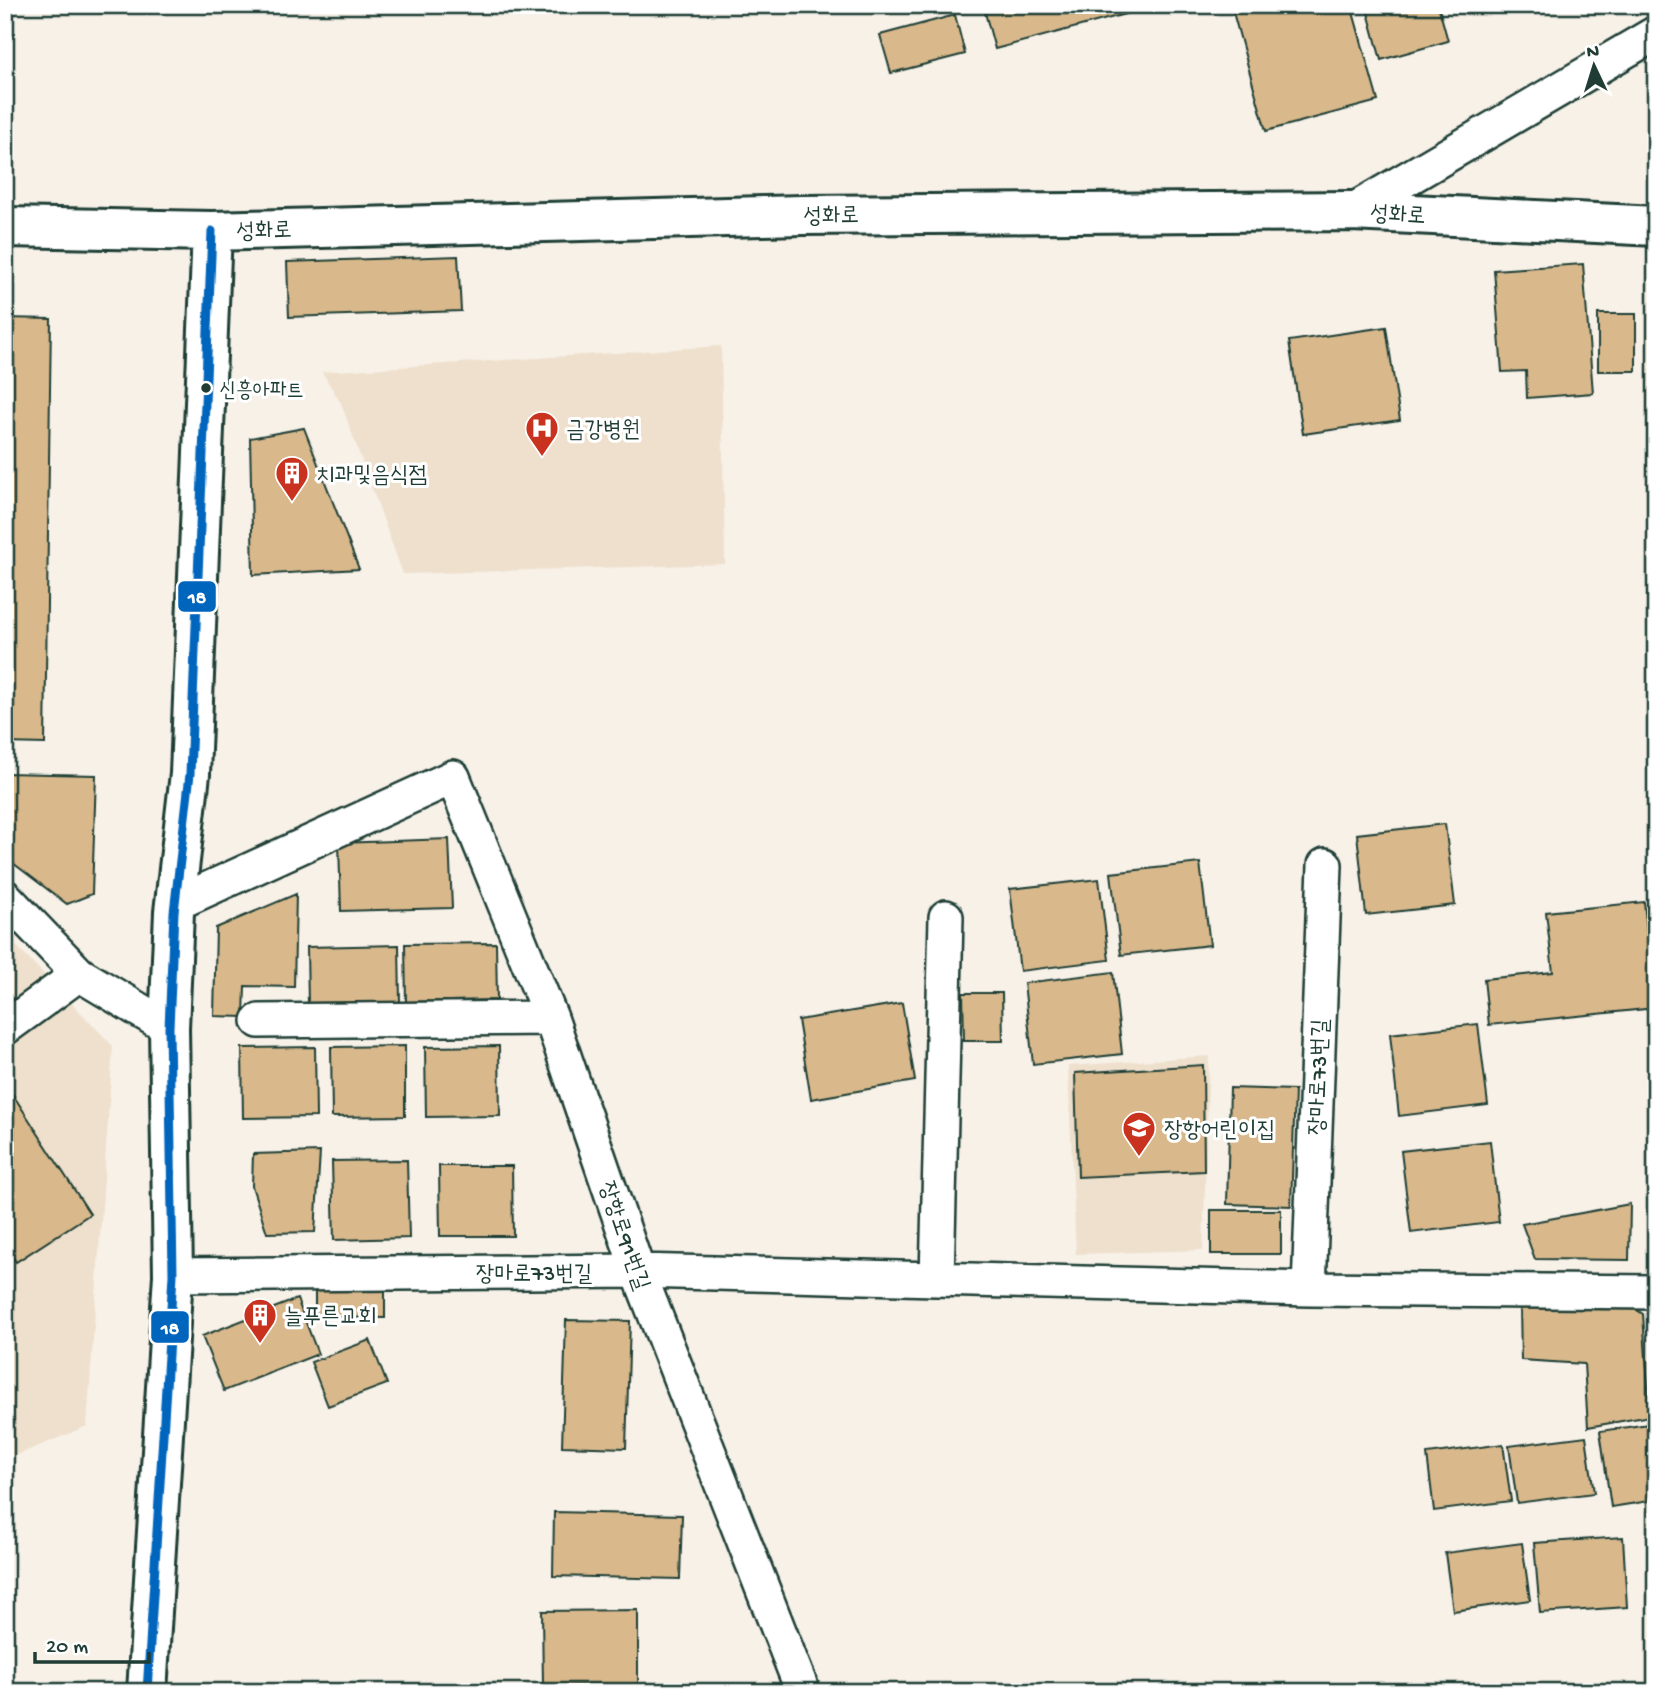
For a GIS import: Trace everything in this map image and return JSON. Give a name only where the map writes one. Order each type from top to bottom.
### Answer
[{"type":"main road","name":"성화로","points":[[5,227],[212,231],[802,215],[1352,211],[1656,226]]},
{"type":"main road","points":[[147,1692],[173,1275],[169,1028],[175,904],[190,774],[212,231]]},
{"type":"street","points":[[1352,211],[1656,33]]},
{"type":"street","name":"장항로91번길","points":[[175,904],[453,777],[551,1018],[638,1271],[803,1692]]},
{"type":"street","name":"장마로73번길","points":[[1309,1289],[1325,865]]},
{"type":"street","points":[[5,897],[79,974],[169,1028]]},
{"type":"street","points":[[937,1279],[946,916]]},
{"type":"street","points":[[5,1028],[79,974]]},
{"type":"street","points":[[259,1021],[551,1018]]},
{"type":"street","name":"장마로73번길","points":[[173,1275],[638,1271],[1309,1289],[1656,1292]]},
{"type":"shaded area","name":"금강병원","points":[[721,346],[725,564],[403,574],[341,403],[322,372]]},
{"type":"shaded area","points":[[5,934],[113,1046],[87,1426],[5,1460]]},
{"type":"shaded area","name":"장항어린이집","points":[[1209,1056],[1203,1250],[1076,1254],[1068,1066]]},
{"type":"building","points":[[1000,5],[1127,5],[1129,13],[995,49],[984,9]]},
{"type":"building","points":[[1231,5],[1351,5],[1378,101],[1266,131]]},
{"type":"building","points":[[1366,5],[1438,5],[1448,41],[1381,60]]},
{"type":"building","points":[[955,15],[965,54],[891,73],[880,35]]},
{"type":"building","points":[[458,256],[461,311],[289,317],[287,262]]},
{"type":"building","points":[[1583,264],[1593,393],[1527,398],[1526,371],[1502,372],[1494,270]]},
{"type":"building","points":[[1598,314],[1636,314],[1636,371],[1598,371]]},
{"type":"building","points":[[5,318],[51,319],[45,744],[5,743]]},
{"type":"building","points":[[1386,327],[1400,420],[1303,434],[1289,341]]},
{"type":"building","name":"치과및음식점","points":[[304,428],[359,569],[253,575],[250,438]]},
{"type":"building","points":[[5,773],[96,775],[92,894],[67,904],[5,857]]},
{"type":"building","points":[[1445,824],[1455,905],[1366,915],[1357,834]]},
{"type":"building","points":[[449,839],[452,908],[341,911],[339,843]]},
{"type":"building","points":[[1200,863],[1210,945],[1121,955],[1111,873]]},
{"type":"building","points":[[1099,879],[1109,960],[1020,971],[1010,889]]},
{"type":"building","points":[[296,894],[294,987],[245,986],[244,1017],[214,1016],[216,928]]},
{"type":"building","points":[[1644,902],[1655,1008],[1489,1025],[1484,979],[1553,972],[1546,912]]},
{"type":"building","points":[[496,943],[497,1000],[406,1002],[405,944]]},
{"type":"building","points":[[399,945],[400,1003],[308,1005],[307,947]]},
{"type":"building","points":[[1113,972],[1122,1054],[1033,1064],[1024,983]]},
{"type":"building","points":[[963,993],[1002,993],[1003,1041],[964,1041]]},
{"type":"building","points":[[902,1003],[915,1081],[811,1099],[798,1020]]},
{"type":"building","points":[[1478,1024],[1488,1105],[1399,1116],[1390,1034]]},
{"type":"building","points":[[405,1046],[405,1116],[332,1117],[331,1047]]},
{"type":"building","points":[[499,1046],[500,1116],[426,1117],[425,1047]]},
{"type":"building","points":[[315,1047],[316,1117],[243,1118],[242,1048]]},
{"type":"building","points":[[1203,1065],[1204,1171],[1078,1177],[1075,1073]]},
{"type":"building","points":[[6,1084],[90,1214],[16,1262],[5,1245]]},
{"type":"building","points":[[1230,1088],[1295,1090],[1291,1206],[1227,1204]]},
{"type":"building","points":[[1490,1141],[1499,1222],[1411,1233],[1401,1151]]},
{"type":"building","points":[[320,1152],[315,1232],[267,1233],[252,1186],[253,1154]]},
{"type":"building","points":[[407,1160],[409,1238],[334,1240],[332,1161]]},
{"type":"building","points":[[439,1166],[512,1166],[513,1236],[440,1236]]},
{"type":"building","points":[[1630,1204],[1629,1260],[1535,1259],[1522,1224]]},
{"type":"building","points":[[1211,1210],[1281,1210],[1281,1254],[1211,1254]]},
{"type":"building","points":[[315,1286],[385,1287],[385,1318],[315,1317]]},
{"type":"building","name":"늘푸른교회","points":[[297,1299],[318,1354],[224,1391],[202,1336]]},
{"type":"building","points":[[1520,1305],[1629,1305],[1643,1314],[1650,1416],[1588,1427],[1584,1364],[1521,1360]]},
{"type":"building","points":[[566,1320],[630,1321],[626,1448],[562,1446]]},
{"type":"building","points":[[370,1340],[387,1384],[328,1406],[311,1362]]},
{"type":"building","points":[[1656,1423],[1656,1500],[1611,1507],[1600,1431]]},
{"type":"building","points":[[1586,1436],[1594,1493],[1517,1503],[1509,1446]]},
{"type":"building","points":[[1503,1444],[1511,1501],[1434,1511],[1427,1454]]},
{"type":"building","points":[[554,1512],[682,1515],[680,1579],[553,1576]]},
{"type":"building","points":[[1623,1537],[1627,1607],[1540,1613],[1534,1543]]},
{"type":"building","points":[[1522,1543],[1530,1600],[1453,1611],[1445,1553]]},
{"type":"building","points":[[638,1610],[638,1685],[543,1686],[542,1611]]},
{"type":"transit line","name":"18","points":[[147,1692],[173,1275],[169,1028],[174,912],[190,774],[212,231]]},
{"type":"place","name":"신흥아파트","points":[[206,388]]},
{"type":"place","name":"금강병원","points":[[542,458]]},
{"type":"place","name":"치과및음식점","points":[[292,503]]},
{"type":"place","name":"장항어린이집","points":[[1139,1158]]},
{"type":"place","name":"늘푸른교회","points":[[260,1345]]}]
